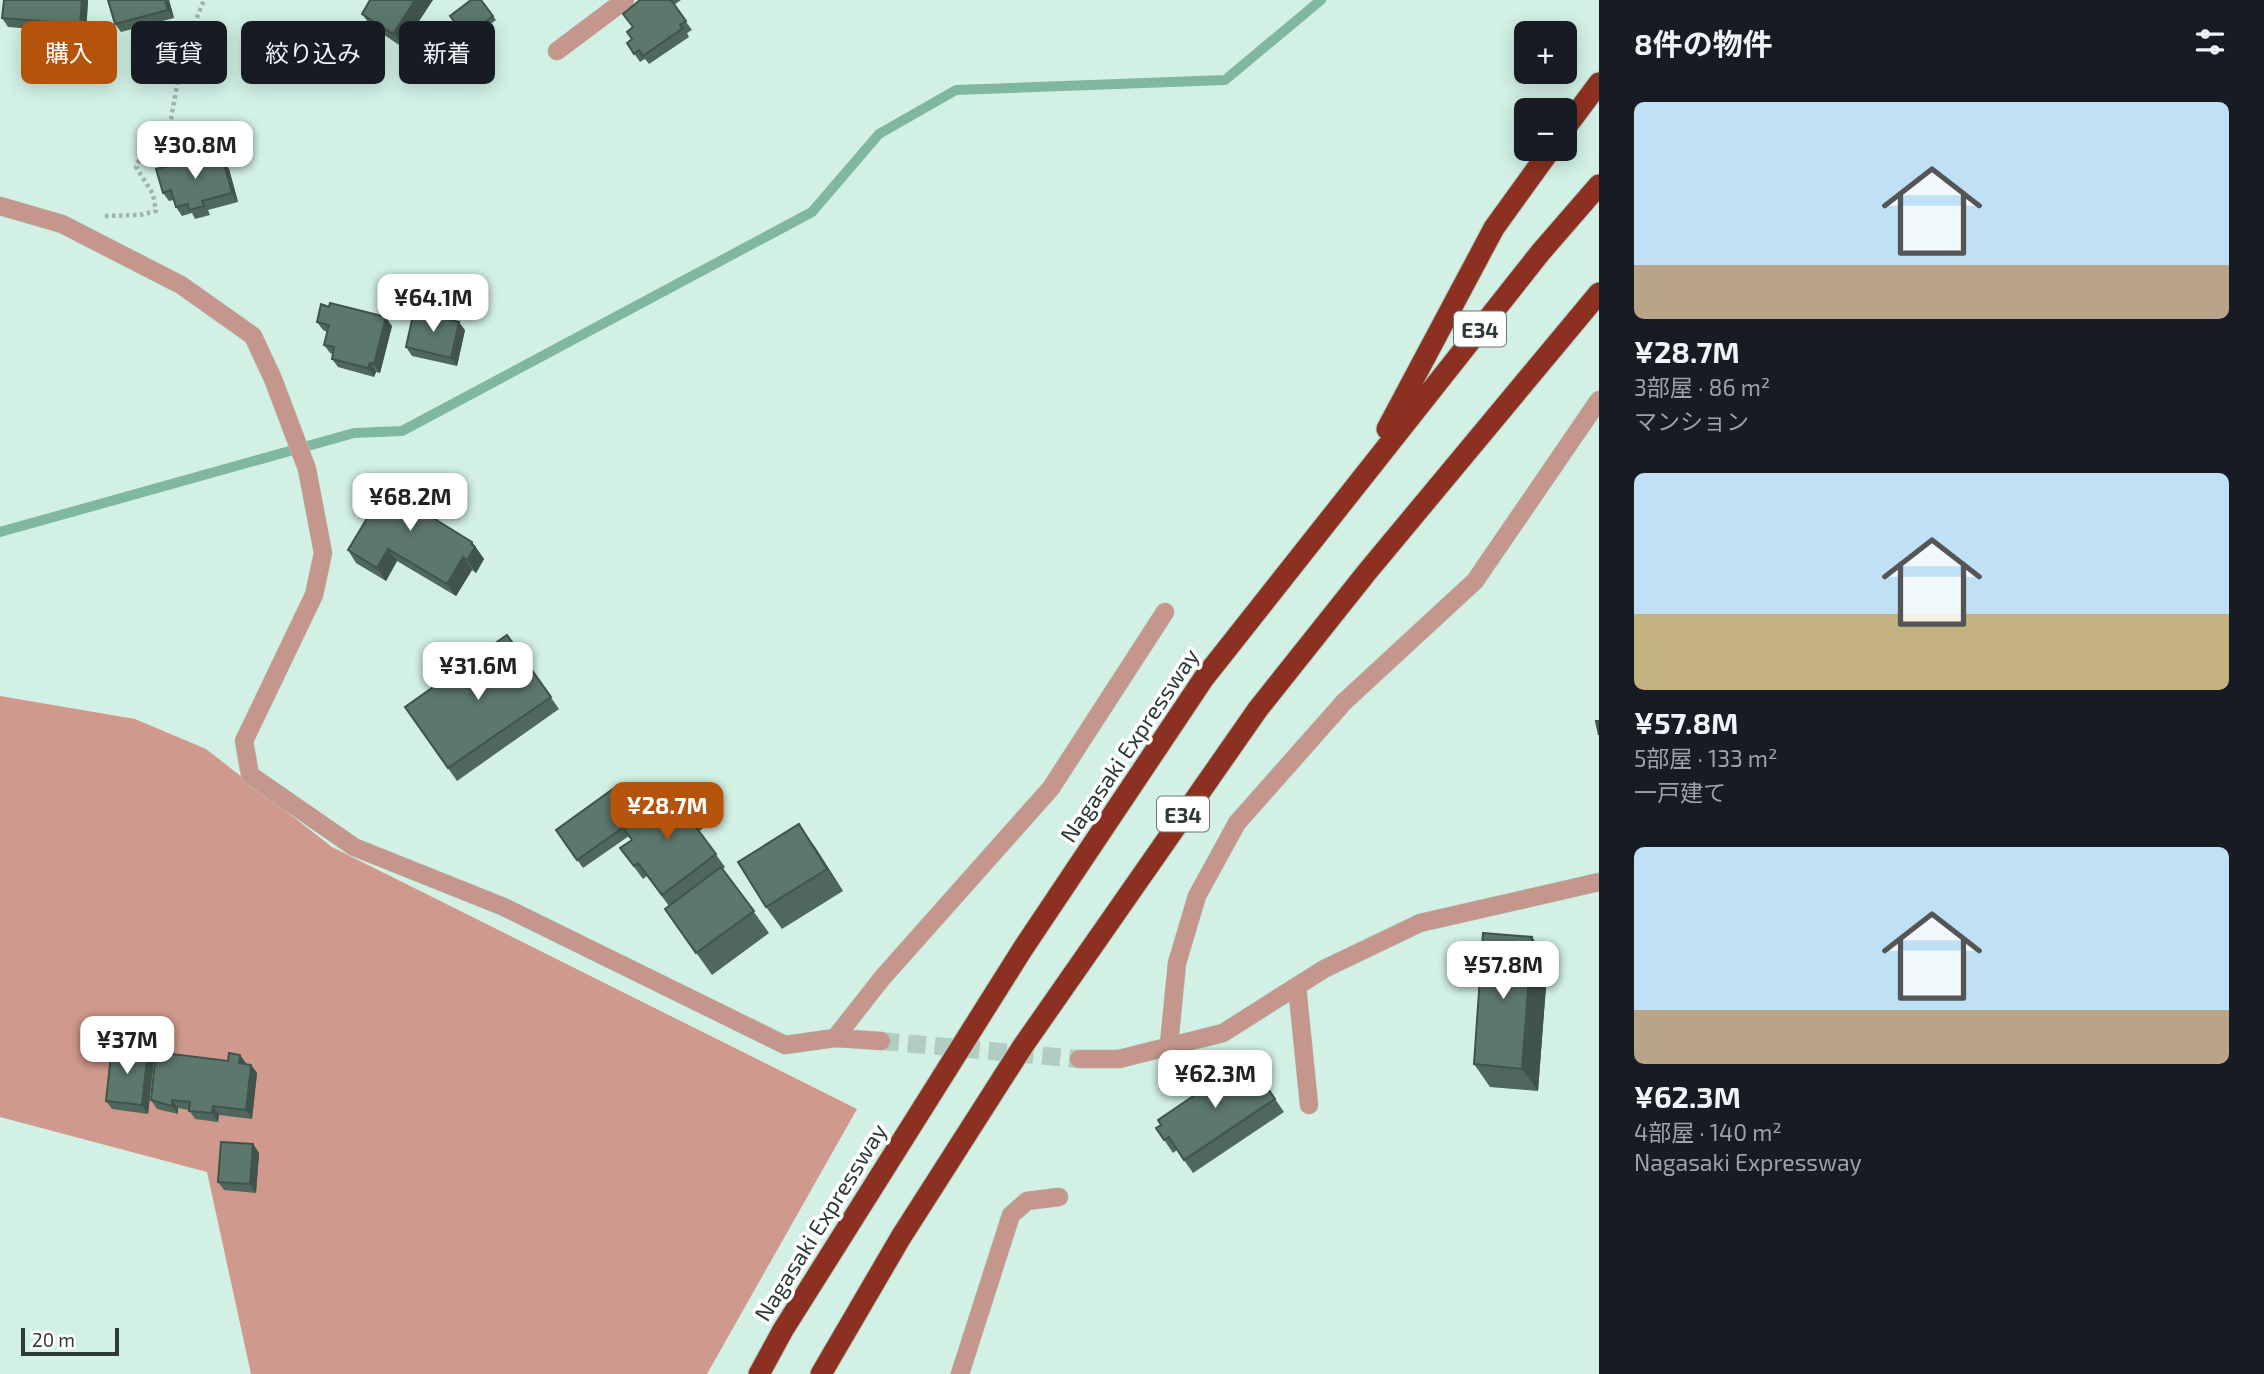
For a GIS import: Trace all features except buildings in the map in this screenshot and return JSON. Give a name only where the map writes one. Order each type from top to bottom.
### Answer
[{"type":"highway","points":[[1577,113],[1599,83]]},
{"type":"highway","points":[[1363,474],[1494,228],[1542,161]]},
{"type":"highway","name":"Nagasaki Expressway","points":[[759,1374],[783,1330],[1014,961],[1204,678],[1531,264],[1599,185]]},
{"type":"highway","name":"E34","points":[[821,1374],[901,1237],[1023,1046],[1258,709],[1367,572],[1599,293]]},
{"type":"street","points":[[557,51],[625,0]]},
{"type":"street","points":[[0,205],[62,224],[181,285],[253,336],[273,379],[307,469],[323,553],[314,595],[244,741],[250,775],[354,847],[504,907],[785,1045],[835,1038],[881,1041]]},
{"type":"street","points":[[1169,1044],[1177,963],[1197,896],[1237,822],[1344,702],[1475,581],[1599,400]]},
{"type":"street","points":[[835,1038],[883,977],[1051,788],[1165,612]]},
{"type":"street","points":[[1079,1059],[1119,1059],[1223,1032],[1324,969],[1420,923],[1599,882]]},
{"type":"street","points":[[1297,986],[1309,1105]]},
{"type":"street","points":[[960,1374],[1011,1215],[1027,1201],[1059,1197]]},
{"type":"path","points":[[79,232],[91,215],[117,217],[156,211],[153,194],[136,167],[143,152],[160,138],[171,119],[183,52],[204,0]]},
{"type":"shaded area","points":[[0,696],[135,719],[206,749],[332,847],[857,1109],[707,1374],[251,1374],[207,1172],[0,1117]]},
{"type":"waterway","points":[[0,532],[354,433],[402,431],[812,212],[879,134],[956,90],[1225,80],[1321,0]]},
{"type":"tunnel","points":[[881,1041],[1079,1059]]}]
